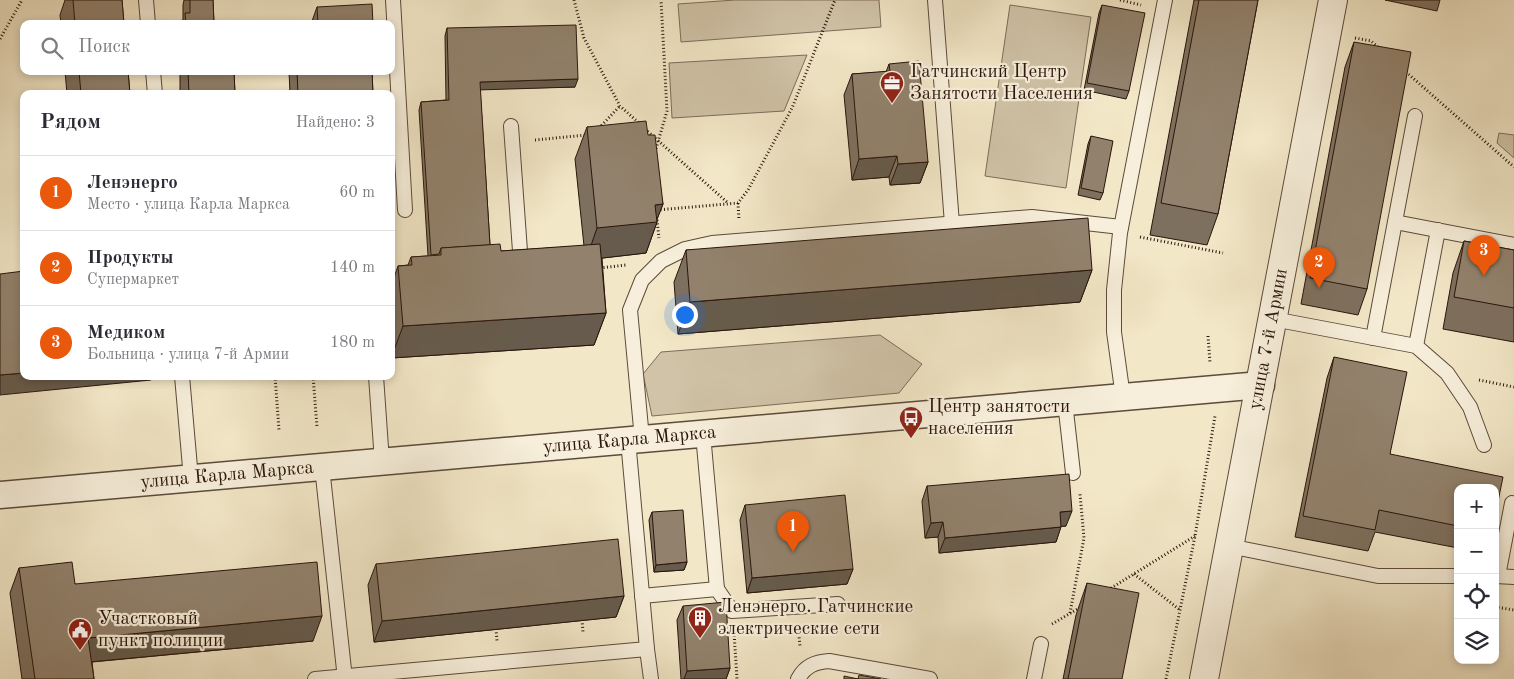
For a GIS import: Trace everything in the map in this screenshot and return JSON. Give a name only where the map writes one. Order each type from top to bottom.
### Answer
[{"type":"street","name":"улица 7-й Армии","points":[[1204,679],[1334,0]]},
{"type":"street","name":"улица Карла Маркса","points":[[0,495],[1261,385]]},
{"type":"lane","points":[[146,0],[148,20]]},
{"type":"lane","points":[[393,0],[394,20]]},
{"type":"lane","points":[[935,0],[952,224]]},
{"type":"lane","points":[[1123,397],[1114,332],[1114,290],[1120,230],[1165,0]]},
{"type":"lane","points":[[395,35],[405,210]]},
{"type":"lane","points":[[153,75],[155,90]]},
{"type":"lane","points":[[1373,338],[1415,116]]},
{"type":"lane","points":[[511,126],[522,265]]},
{"type":"lane","points":[[651,679],[642,596],[630,310],[642,280],[661,261],[685,249],[712,243],[1032,217],[1120,230]]},
{"type":"lane","points":[[1395,222],[1514,245]]},
{"type":"lane","points":[[1416,346],[1438,230]]},
{"type":"lane","points":[[1273,319],[1416,346],[1446,373],[1470,407],[1484,445]]},
{"type":"lane","points":[[182,380],[191,479]]},
{"type":"lane","points":[[376,380],[382,462]]},
{"type":"lane","points":[[1065,402],[1073,473]]},
{"type":"lane","points":[[703,434],[717,589],[732,611],[838,604]]},
{"type":"lane","points":[[322,467],[345,678]]},
{"type":"lane","points":[[1496,574],[1512,503]]},
{"type":"lane","points":[[1229,546],[1378,576],[1454,576]]},
{"type":"lane","points":[[1499,576],[1514,577]]},
{"type":"lane","points":[[642,596],[717,589]]},
{"type":"lane","points":[[1034,679],[1041,644]]},
{"type":"lane","points":[[315,679],[345,678],[647,649]]},
{"type":"lane","points":[[802,674],[816,662],[829,661],[930,679]]},
{"type":"path","points":[[0,40],[22,0]]},
{"type":"path","points":[[574,0],[584,38],[620,106],[728,204]]},
{"type":"path","points":[[654,158],[667,111],[661,0]]},
{"type":"path","points":[[656,210],[738,203],[748,190],[792,108],[835,0]]},
{"type":"path","points":[[1346,36],[1371,41],[1385,54]]},
{"type":"path","points":[[1399,66],[1514,167]]},
{"type":"path","points":[[512,142],[594,134],[620,106]]},
{"type":"path","points":[[599,268],[661,261],[655,200]]},
{"type":"path","points":[[1120,230],[1223,253]]},
{"type":"path","points":[[275,380],[279,430]]},
{"type":"path","points":[[313,380],[317,427]]},
{"type":"path","points":[[1166,679],[1195,536],[1215,421]]},
{"type":"path","points":[[1070,613],[1084,538],[1079,481],[1073,473]]},
{"type":"path","points":[[1102,593],[1195,536]]},
{"type":"path","points":[[1134,574],[1180,610]]},
{"type":"path","points":[[1050,626],[1086,603]]},
{"type":"path","points":[[798,607],[798,638],[802,674]]},
{"type":"path","points":[[1499,608],[1514,610]]},
{"type":"path","points":[[732,611],[737,679]]},
{"type":"shaded area","points":[[735,0],[879,0],[881,27],[681,42],[678,4]]},
{"type":"shaded area","points":[[1010,5],[1091,17],[1066,188],[985,176]]},
{"type":"shaded area","points":[[807,55],[784,111],[672,118],[669,63]]},
{"type":"shaded area","points":[[1499,133],[1514,135],[1514,158],[1497,143]]},
{"type":"shaded area","points":[[880,335],[922,364],[899,393],[652,416],[643,374],[661,352]]},
{"type":"building","points":[[73,0],[122,0],[124,20],[75,20]]},
{"type":"building","points":[[190,0],[213,0],[214,20],[186,20],[185,13],[190,13]]},
{"type":"building","points":[[1199,0],[1258,0],[1218,214],[1161,203]]},
{"type":"building","points":[[372,4],[373,20],[318,20],[317,7]]},
{"type":"building","points":[[1102,5],[1145,13],[1129,91],[1087,83]]},
{"type":"building","points":[[576,25],[578,79],[480,82],[490,245],[441,248],[439,254],[431,255],[421,102],[449,100],[447,28]]},
{"type":"building","points":[[1354,42],[1411,52],[1367,289],[1310,278]]},
{"type":"building","points":[[919,61],[928,162],[898,164],[897,156],[859,159],[852,74],[890,71],[889,64]]},
{"type":"building","points":[[79,75],[128,75],[130,90],[81,90]]},
{"type":"building","points":[[188,75],[234,75],[235,90],[189,90]]},
{"type":"building","points":[[297,75],[372,75],[373,90],[298,90]]},
{"type":"building","points":[[646,121],[648,135],[655,135],[663,204],[655,205],[657,222],[597,228],[587,127]]},
{"type":"building","points":[[1091,136],[1113,141],[1103,193],[1081,188]]},
{"type":"building","points":[[1088,218],[1092,270],[690,302],[686,250]]},
{"type":"building","points":[[1464,241],[1514,250],[1514,308],[1454,297]]},
{"type":"building","points":[[500,244],[501,251],[600,244],[606,313],[403,326],[398,266],[412,265],[411,257],[441,255],[441,248]]},
{"type":"building","points":[[20,272],[20,373],[0,375],[0,274]]},
{"type":"building","points":[[1334,357],[1407,372],[1390,454],[1503,477],[1499,496],[1499,484],[1454,484],[1454,525],[1379,510],[1375,530],[1303,516]]},
{"type":"building","points":[[1069,474],[1072,511],[1060,512],[1061,527],[945,538],[943,522],[931,523],[927,486]]},
{"type":"building","points":[[845,495],[853,569],[752,578],[745,505]]},
{"type":"building","points":[[683,510],[687,562],[656,565],[652,512]]},
{"type":"building","points":[[618,539],[624,596],[382,621],[376,564]]},
{"type":"building","points":[[72,562],[75,584],[317,562],[322,616],[88,638],[94,679],[35,679],[19,568]]},
{"type":"building","points":[[1087,583],[1139,593],[1122,679],[1068,679]]},
{"type":"building","name":"Ленэнерго. Гатчинские электрические сети","points":[[726,602],[730,668],[687,671],[683,606]]},
{"type":"building","points":[[859,675],[881,679],[858,679]]},
{"type":"building","points":[[844,676],[858,679],[844,679]]},
{"type":"place","name":"Гатчинский Центр Занятости Населения","points":[[892,104]]},
{"type":"place","name":"Медиком","points":[[1484,276]]},
{"type":"place","name":"Продукты","points":[[1319,288]]},
{"type":"place","name":"Центр занятости населения","points":[[911,439]]},
{"type":"place","name":"Ленэнерго","points":[[793,552]]},
{"type":"place","name":"Ленэнерго. Гатчинские электрические сети","points":[[700,639]]},
{"type":"place","name":"Участковый пункт полиции","points":[[80,651]]}]
